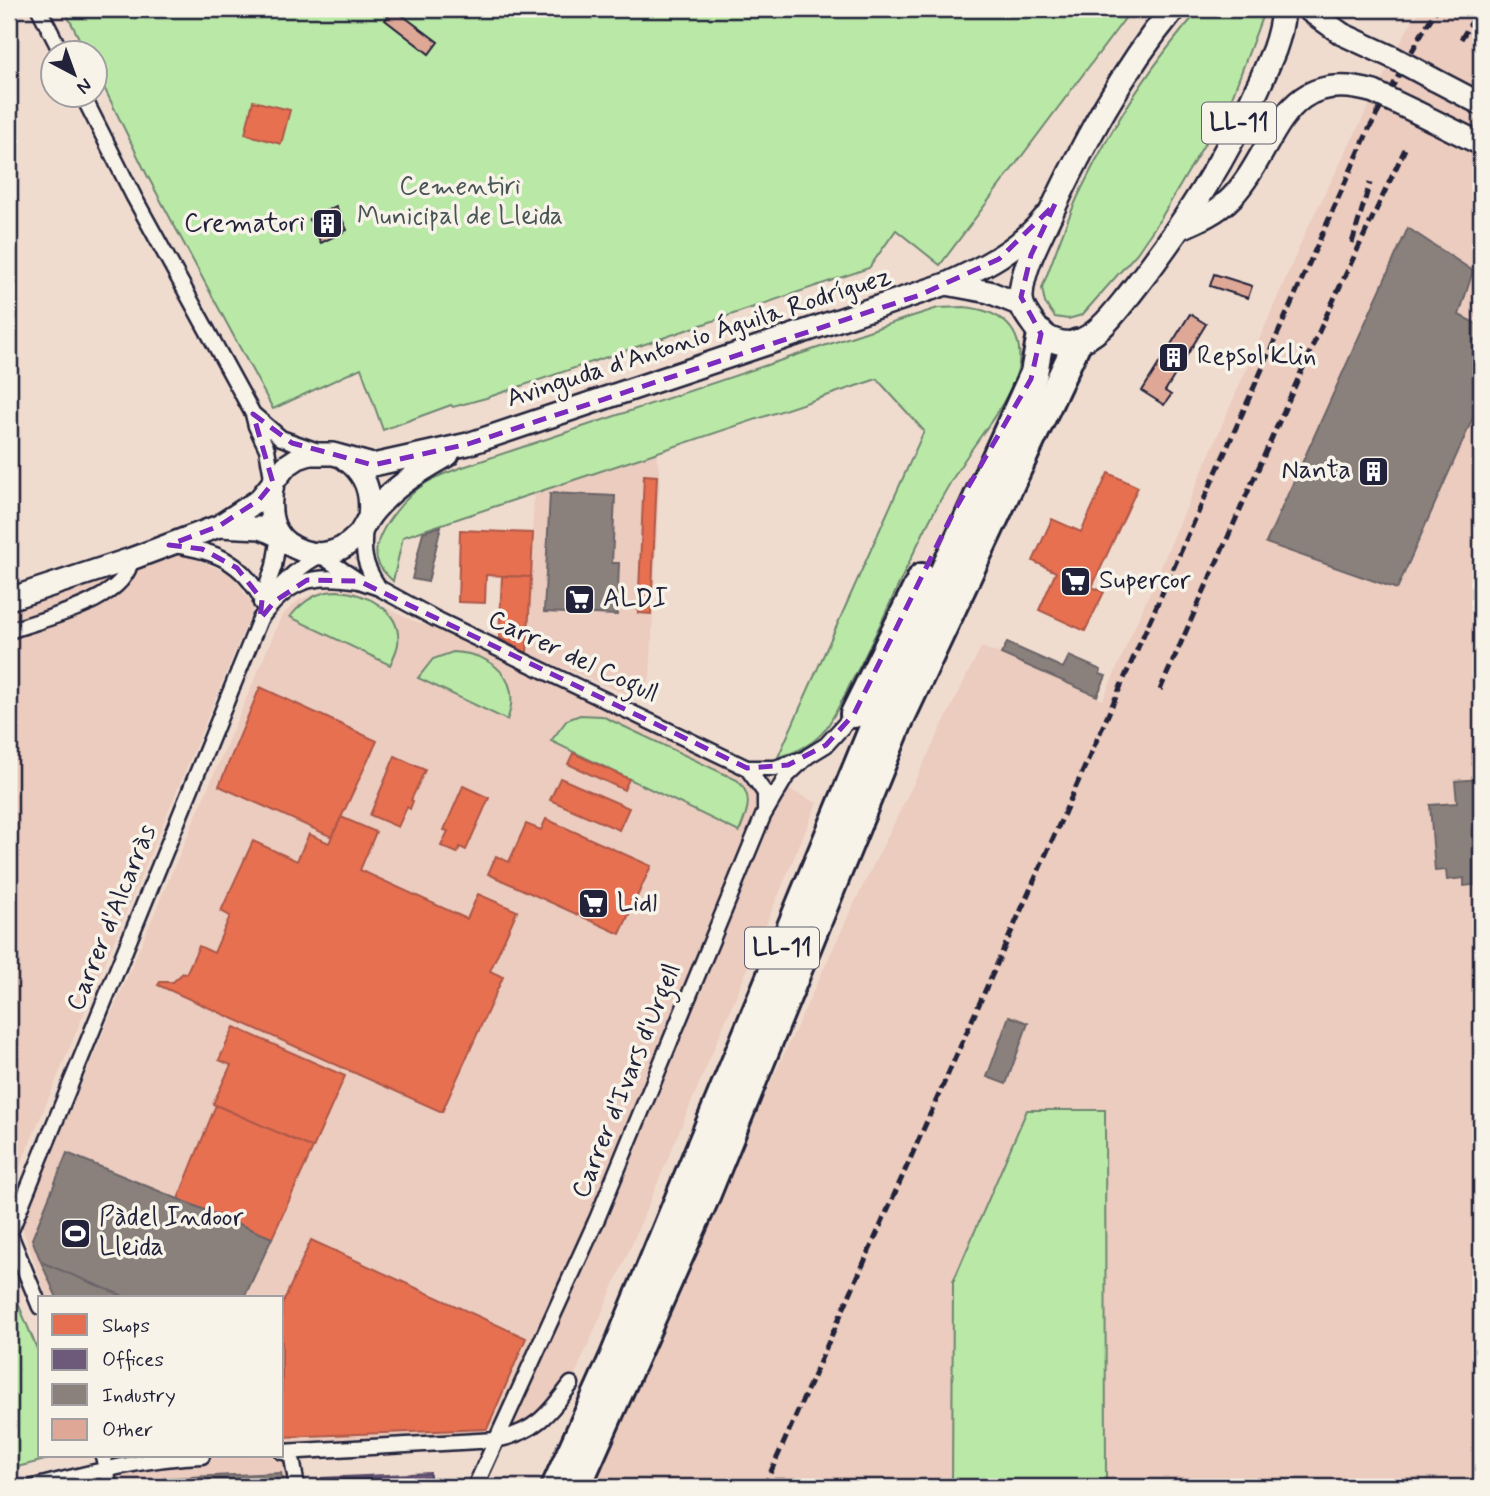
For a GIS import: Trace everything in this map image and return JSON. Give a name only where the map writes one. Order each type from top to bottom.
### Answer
[{"type":"highway","name":"LL-11","points":[[555,1487],[613,1358],[877,718],[1034,373],[1041,334]]},
{"type":"highway","name":"LL-11","points":[[577,1487],[709,1189],[899,722],[1077,342]]},
{"type":"highway","points":[[853,714],[953,513],[1016,411]]},
{"type":"highway","points":[[594,1487],[602,1466],[601,1432]]},
{"type":"main road","points":[[1077,342],[1057,342],[1041,334],[1021,305],[1023,281],[1031,255],[1098,120],[1173,9]]},
{"type":"main road","name":"LL-11","points":[[1077,342],[1101,327],[1122,303],[1209,180],[1274,49],[1282,26],[1283,9]]},
{"type":"street","points":[[39,9],[54,38]]},
{"type":"street","points":[[1307,9],[1342,34],[1481,104]]},
{"type":"street","points":[[1176,230],[1208,216],[1234,195],[1283,117],[1305,97],[1317,91],[1352,86],[1374,92],[1481,144]]},
{"type":"street","points":[[89,108],[134,197],[253,414],[267,449],[273,483],[270,500],[272,517],[279,536]]},
{"type":"street","name":"Avinguda d'Antonio Águila Rodríguez","points":[[9,599],[131,559],[219,526],[259,500],[279,473],[298,458],[310,454],[333,455],[373,465],[468,444],[946,285],[988,265],[1016,247],[1055,204]]},
{"type":"street","name":"Avinguda d'Antonio Águila Rodríguez","points":[[946,285],[989,292],[1021,305]]},
{"type":"street","points":[[253,414],[281,438],[333,455],[354,465],[363,476],[369,489],[370,503],[362,551],[379,588]]},
{"type":"street","name":"Avinguda d'Antonio Águila Rodríguez","points":[[219,526],[261,528],[310,553],[333,553],[357,537],[386,498],[412,476],[468,444]]},
{"type":"street","name":"Carrer d'Alcarràs","points":[[9,1234],[263,609],[279,536]]},
{"type":"street","points":[[169,545],[202,549],[221,556],[250,579],[263,609]]},
{"type":"street","name":"Carrer d'Alcarràs","points":[[263,609],[285,580],[320,555]]},
{"type":"street","name":"Carrer del Cogull","points":[[320,555],[359,581],[379,588],[436,619],[747,768]]},
{"type":"street","points":[[9,631],[99,600],[125,575],[131,559]]},
{"type":"street","name":"Carrer d'Alcarràs","points":[[263,609],[295,584],[313,578],[339,577],[359,581]]},
{"type":"street","name":"Carrer d'Ivars d'Urgell","points":[[475,1487],[597,1219],[763,816],[786,777],[808,756],[826,745],[853,714]]},
{"type":"street","points":[[747,768],[775,768],[808,756]]},
{"type":"street","points":[[747,768],[765,793],[767,800],[763,816]]},
{"type":"street","points":[[9,1234],[38,1302]]},
{"type":"street","points":[[297,1487],[286,1452],[513,1437],[544,1419],[571,1384]]},
{"type":"street","points":[[34,1487],[105,1462],[159,1458]]},
{"type":"street","points":[[105,1462],[110,1487]]},
{"type":"highlighted area","points":[[1055,204],[1031,255],[1021,297],[1041,334],[1031,379],[953,513],[854,714],[826,745],[788,765],[747,768],[359,581],[307,580],[275,601],[260,619],[262,600],[237,568],[202,549],[169,545],[219,526],[259,500],[273,483],[253,414],[292,443],[373,465],[468,444],[920,295],[999,259]]},
{"type":"shaded area","points":[[1421,9],[1481,9],[1481,1487],[1106,1487],[1105,1111],[953,1282],[952,1487],[582,1487],[853,906],[981,647],[1103,700],[1307,229],[1408,28]]},
{"type":"shaded area","points":[[656,453],[660,476],[650,677],[640,700],[527,653],[534,494]],"holes":[[[550,494],[612,563],[619,563],[617,615]]]},
{"type":"shaded area","points":[[181,553],[231,574],[254,606],[9,1193],[9,562],[23,594]]},
{"type":"shaded area","points":[[329,588],[354,591],[409,619],[548,672],[817,803],[571,1384],[530,1429],[293,1455],[301,1487],[34,1487],[106,1469],[103,1458],[284,1458],[284,1296],[46,1296],[21,1225],[282,615],[299,600]]},
{"type":"green space","name":"Cementiri Municipal de Lleida","points":[[64,9],[1132,9],[940,265],[896,230],[869,268],[486,398],[453,407],[451,405],[383,430],[361,368],[273,409],[147,175],[108,96],[108,38],[79,38]]},
{"type":"green space","points":[[1200,9],[1265,9],[1232,97],[1161,218],[1137,253],[1082,315],[1068,319],[1055,317],[1045,303],[1042,288],[1076,200],[1135,95]]},
{"type":"green space","points":[[964,307],[997,316],[1012,330],[1019,350],[1017,374],[1000,408],[938,505],[834,716],[817,738],[799,750],[778,757],[924,431],[877,379],[403,537],[393,581],[378,562],[379,538],[392,516],[418,489],[443,474],[913,316],[938,308]]},
{"type":"green space","points":[[337,591],[370,599],[388,612],[398,632],[397,647],[390,665],[290,617],[311,598]]},
{"type":"green space","points":[[453,652],[480,658],[501,671],[511,692],[507,720],[418,678],[433,659]]},
{"type":"green space","points":[[580,715],[602,716],[737,780],[743,786],[748,799],[747,811],[739,832],[551,741],[567,720]]},
{"type":"green space","points":[[1027,1110],[1105,1110],[1106,1487],[952,1487],[953,1282]]},
{"type":"green space","points":[[12,1289],[38,1351],[38,1458],[53,1458],[9,1469],[9,1296]]},
{"type":"building: Shops","points":[[253,101],[290,110],[281,144],[245,134]]},
{"type":"building: Shops","points":[[1108,473],[1138,487],[1092,587],[1104,592],[1085,631],[1039,610],[1056,572],[1033,561],[1052,519],[1081,532]]},
{"type":"building: Shops","points":[[644,475],[657,476],[651,614],[638,613]]},
{"type":"building: Shops","points":[[460,530],[533,533],[531,577],[486,575],[485,603],[458,602]]},
{"type":"building: Shops","points":[[502,576],[531,577],[527,653],[499,638]]},
{"type":"building: Shops","points":[[260,687],[377,741],[332,837],[219,786]]},
{"type":"building: Shops","points":[[573,753],[629,779],[624,790],[568,764]]},
{"type":"building: Shops","points":[[395,756],[425,770],[411,800],[410,809],[407,807],[398,827],[370,815]]},
{"type":"building: Shops","points":[[560,778],[629,808],[619,830],[550,800]]},
{"type":"building: Shops","points":[[463,786],[489,798],[466,850],[460,847],[457,853],[441,846],[448,831],[444,830]]},
{"type":"building: Shops","points":[[341,817],[376,832],[360,870],[467,919],[478,894],[517,911],[490,971],[503,977],[442,1112],[158,985],[160,982],[173,982],[183,973],[186,974],[199,946],[214,953],[230,916],[221,911],[253,841],[297,861],[309,834],[329,843]]},
{"type":"building: Shops","name":"Lidl","points":[[546,819],[651,866],[620,934],[488,874],[496,856],[509,862],[526,824],[541,830]]},
{"type":"building: Shops","points":[[234,1027],[345,1076],[313,1148],[213,1104],[231,1065],[219,1060]]},
{"type":"building: Shops","points":[[216,1105],[313,1148],[272,1238],[178,1199]]},
{"type":"building: Shops","points":[[311,1240],[526,1338],[487,1429],[284,1437],[284,1301]]},
{"type":"building: Offices","points":[[430,1473],[430,1487],[323,1487],[322,1478]]},
{"type":"building: Industry","name":"Nanta","points":[[1408,228],[1473,271],[1459,315],[1481,326],[1481,400],[1397,589],[1266,543]]},
{"type":"building: Industry","points":[[550,493],[615,496],[612,563],[619,563],[617,615],[544,612]]},
{"type":"building: Industry","points":[[441,526],[428,582],[412,579],[423,532]]},
{"type":"building: Industry","points":[[1007,643],[1063,668],[1069,656],[1101,670],[1100,674],[1106,676],[1097,696],[1001,654]]},
{"type":"building: Industry","points":[[1481,779],[1481,884],[1464,886],[1464,878],[1447,880],[1446,870],[1435,871],[1430,805],[1457,803],[1455,781]]},
{"type":"building: Industry","points":[[1009,1016],[1028,1023],[1006,1084],[987,1077]]},
{"type":"building: Industry","points":[[67,1153],[272,1238],[245,1296],[123,1296],[41,1262],[32,1239]]},
{"type":"building: Industry","points":[[41,1262],[123,1296],[56,1296]]},
{"type":"building: Industry","points":[[281,1473],[285,1487],[145,1487],[165,1478]]},
{"type":"building: Other","points":[[394,9],[438,42],[429,54],[385,20]]},
{"type":"building: Other","name":"Crematori","points":[[336,206],[347,230],[321,243],[309,219]]},
{"type":"building: Other","points":[[1214,274],[1252,286],[1248,298],[1210,286]]},
{"type":"building: Other","name":"Repsol Klin","points":[[1190,314],[1206,324],[1165,391],[1171,395],[1164,405],[1142,391]]},
{"type":"railway","points":[[764,1487],[1369,129],[1437,9]]},
{"type":"railway","points":[[1461,39],[1480,9]]},
{"type":"railway","points":[[1160,690],[1326,316],[1405,149]]},
{"type":"railway","points":[[1352,243],[1370,183]]},
{"type":"place","name":"Crematori","points":[[328,224]]},
{"type":"place","name":"Repsol Klin","points":[[1174,357]]},
{"type":"place","name":"Nanta","points":[[1374,471]]},
{"type":"place","name":"Supercor","points":[[1076,581]]},
{"type":"place","name":"ALDI","points":[[580,599]]},
{"type":"place","name":"Lidl","points":[[594,904]]},
{"type":"place","name":"Pàdel Indoor Lleida","points":[[76,1233]]}]
